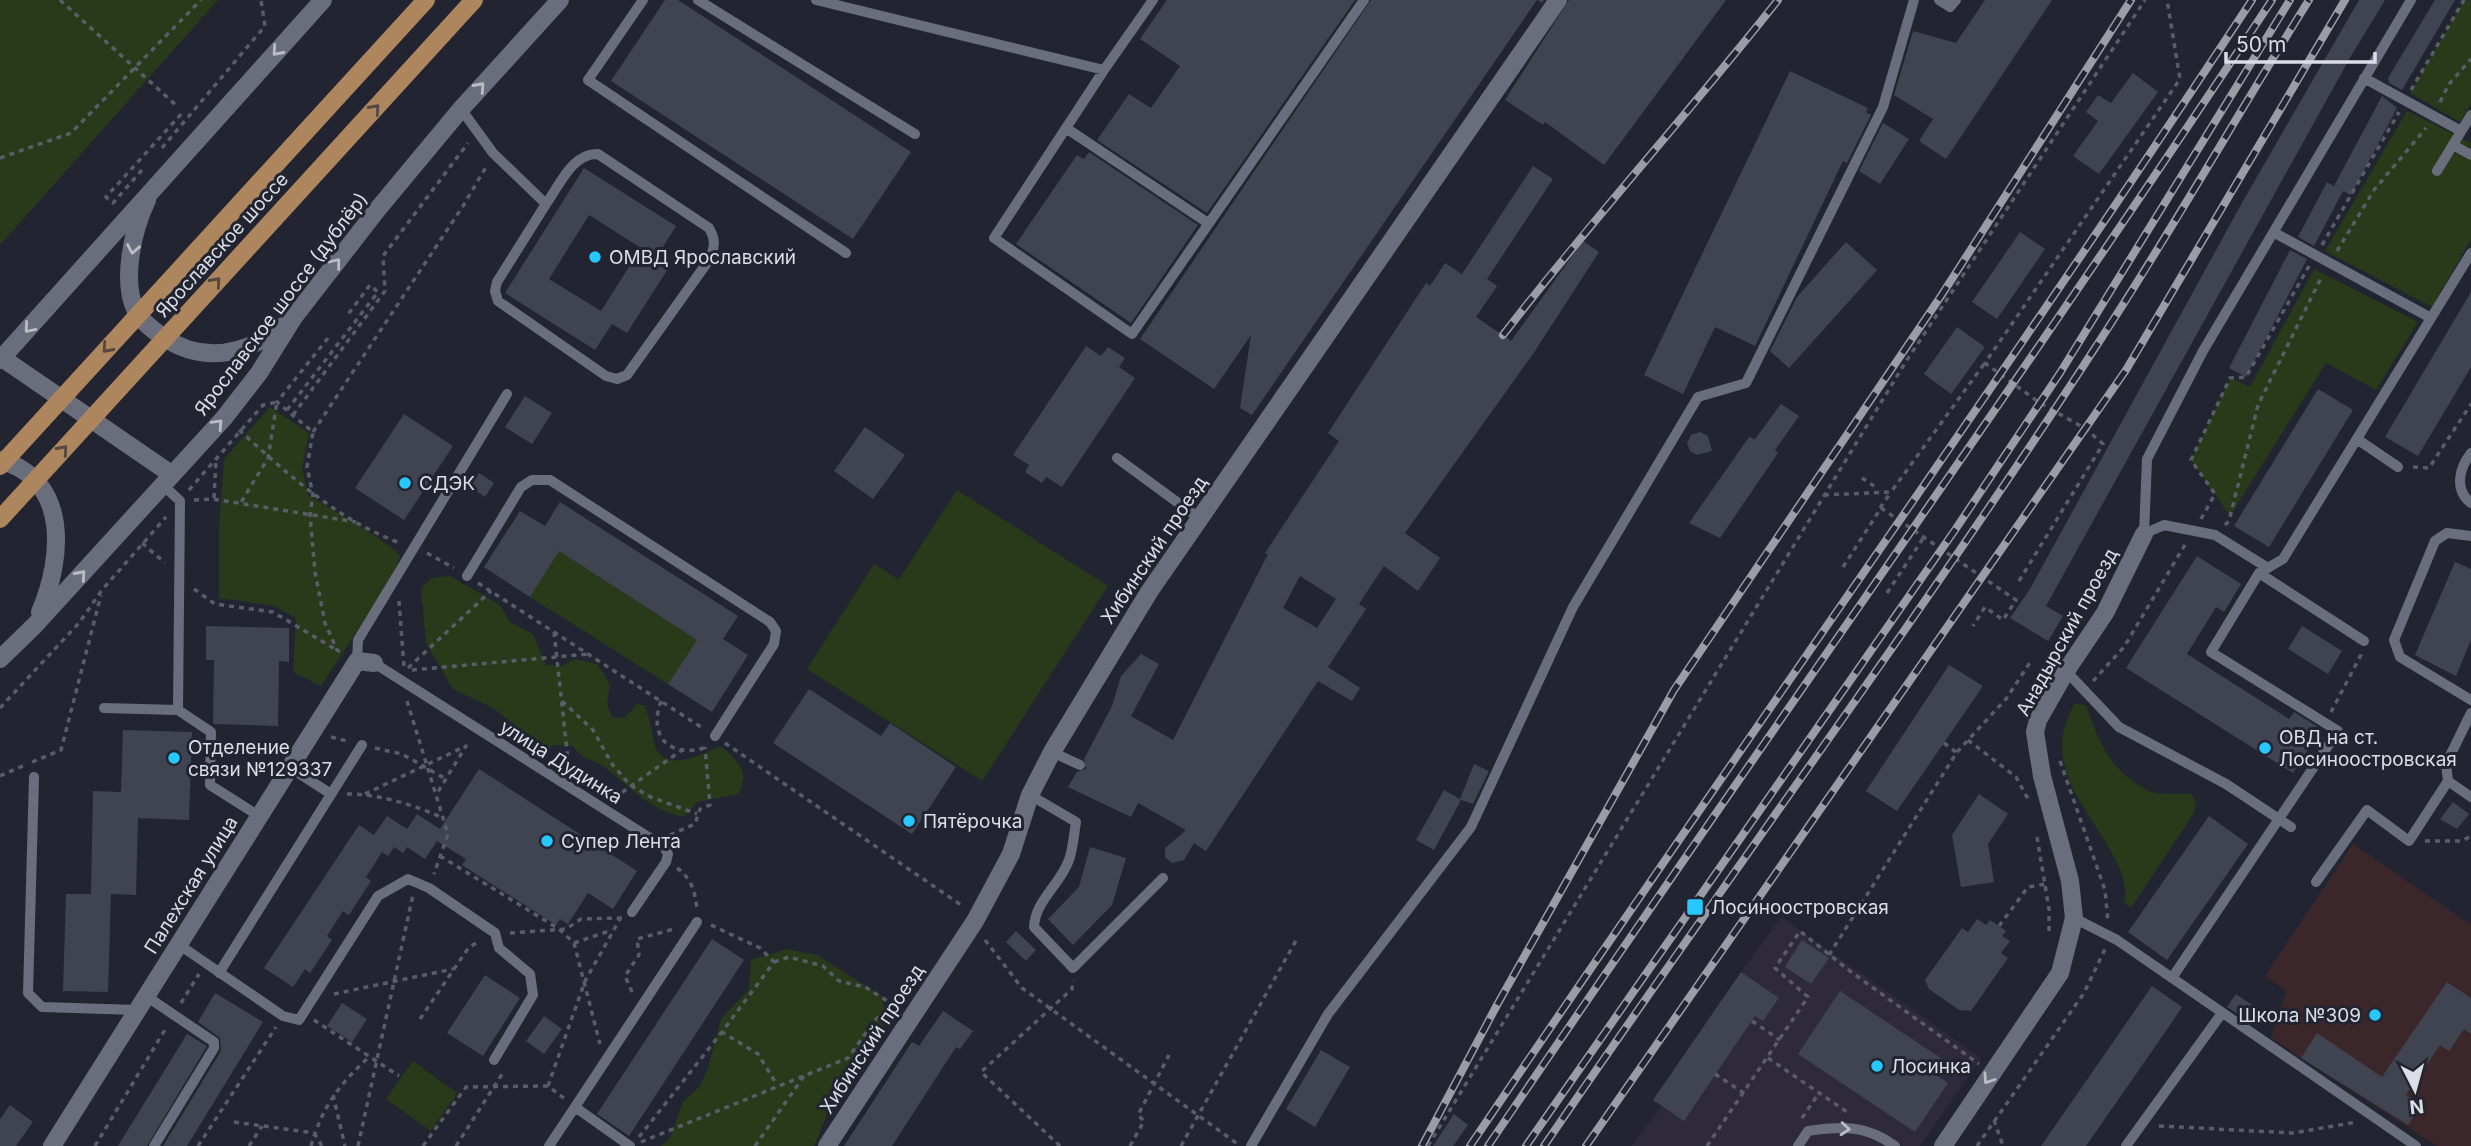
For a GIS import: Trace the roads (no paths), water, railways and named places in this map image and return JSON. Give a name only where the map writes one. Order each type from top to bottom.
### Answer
[{"type":"main road","name":"Ярославское шоссе","points":[[0,466],[426,0]]},
{"type":"main road","name":"Ярославское шоссе","points":[[0,519],[474,0]]},
{"type":"street","points":[[167,479],[1,359],[323,0]]},
{"type":"street","name":"Ярославское шоссе (дублёр)","points":[[0,659],[35,625],[224,418],[259,373],[294,317],[461,109],[560,0]]},
{"type":"street","name":"Хибинский проезд","points":[[827,1146],[975,921],[1011,854],[1030,795],[1052,752],[1149,592],[1558,0]]},
{"type":"street","points":[[155,185],[143,208],[130,269],[136,310],[149,327],[177,346],[199,354],[221,355],[250,348],[294,317]]},
{"type":"street","points":[[0,460],[19,466],[37,481],[52,514],[58,544],[53,581],[35,625]]},
{"type":"street","name":"Анадырский проезд","points":[[1943,1146],[2060,973],[2074,918],[2070,881],[2042,776],[2035,732],[2038,720],[2066,671],[2105,613],[2144,534]]},
{"type":"street","name":"Палехская улица","points":[[51,1146],[289,767],[312,732],[366,662]]},
{"type":"lane","points":[[643,0],[588,80],[846,253]]},
{"type":"lane","points":[[698,0],[915,134]]},
{"type":"lane","points":[[816,0],[1104,70]]},
{"type":"lane","points":[[1153,0],[994,239],[1132,334],[1364,0]]},
{"type":"lane","points":[[1251,1146],[1328,1014],[1471,827],[1573,607],[1698,397],[1746,383],[1883,107],[1914,0]]},
{"type":"lane","points":[[1939,0],[1950,7],[1956,0]]},
{"type":"lane","name":"Анадырский проезд","points":[[2144,534],[2147,459],[2203,351],[2411,0]]},
{"type":"lane","points":[[2364,78],[2461,131]]},
{"type":"lane","points":[[461,109],[494,153],[546,204]]},
{"type":"lane","points":[[2437,171],[2471,115]]},
{"type":"lane","points":[[1066,128],[1208,223]]},
{"type":"lane","points":[[2453,145],[2471,155]]},
{"type":"lane","points":[[586,154],[598,154],[709,228],[714,236],[715,248],[709,260],[627,374],[617,379],[606,376],[498,301],[495,291],[497,282],[546,204],[578,159],[586,154]]},
{"type":"lane","points":[[2275,233],[2431,318]]},
{"type":"lane","points":[[2172,978],[2338,731],[2211,652],[2263,570],[2283,559],[2471,253]]},
{"type":"lane","points":[[366,662],[358,640],[507,394]]},
{"type":"lane","points":[[2357,439],[2398,467]]},
{"type":"lane","points":[[2471,453],[2463,463],[2460,480],[2462,492],[2471,503]]},
{"type":"lane","points":[[1117,458],[1200,519]]},
{"type":"lane","points":[[167,479],[180,501],[178,710]]},
{"type":"lane","points":[[467,576],[521,487],[532,480],[550,480],[770,621],[776,631],[774,644],[715,736]]},
{"type":"lane","points":[[2144,534],[2164,525],[2215,535],[2364,641]]},
{"type":"lane","points":[[2471,536],[2447,533],[2435,541],[2394,640],[2400,657],[2471,700]]},
{"type":"lane","name":"улица Дудинка","points":[[366,662],[401,675],[571,789],[664,847],[668,854],[666,862],[632,912]]},
{"type":"lane","points":[[2066,671],[2119,727],[2226,784],[2291,827]]},
{"type":"lane","points":[[104,708],[178,710],[211,732],[210,785],[259,816]]},
{"type":"lane","points":[[2316,882],[2367,810],[2409,841],[2448,781],[2446,764],[2471,713]]},
{"type":"lane","points":[[219,973],[362,745]]},
{"type":"lane","points":[[1052,752],[1080,765]]},
{"type":"lane","points":[[289,767],[331,794]]},
{"type":"lane","points":[[34,778],[29,993],[42,1007],[141,1003],[173,1016],[214,1042],[214,1048],[154,1146]]},
{"type":"lane","points":[[2448,781],[2471,797]]},
{"type":"lane","points":[[1030,795],[1076,822],[1069,860],[1057,884],[1035,912],[1034,927],[1073,968],[1163,878]]},
{"type":"lane","points":[[178,944],[283,1016],[299,1020],[378,896],[408,879],[429,888],[495,933],[499,948],[530,974],[533,995],[494,1060]]},
{"type":"lane","points":[[2074,918],[2109,935],[2416,1146]]},
{"type":"lane","points":[[549,1146],[697,922]]},
{"type":"lane","points":[[2126,1146],[2222,1013]]},
{"type":"lane","points":[[575,1107],[632,1146]]},
{"type":"lane","points":[[1798,1146],[1808,1131],[1832,1128],[1874,1131],[1895,1146]]},
{"type":"railway","points":[[1503,335],[1778,0]]},
{"type":"railway","points":[[1422,1146],[1497,1005],[1674,690],[1941,296],[2131,0]]},
{"type":"railway","points":[[1470,1146],[2059,288],[2252,0]]},
{"type":"railway","points":[[1488,1146],[2078,288],[2272,0]]},
{"type":"railway","points":[[1526,1146],[1955,530],[2060,373],[2290,0]]},
{"type":"railway","points":[[1544,1146],[2028,449],[2150,262],[2309,0]]},
{"type":"railway","points":[[1586,1146],[2126,370],[2345,0]]},
{"type":"place","name":"ОМВД Ярославский","points":[[595,257]]},
{"type":"place","name":"СДЭК","points":[[405,483]]},
{"type":"place","name":"ОВД на ст. Лосиноостровская","points":[[2265,748]]},
{"type":"place","name":"Отделение связи №129337","points":[[174,758]]},
{"type":"place","name":"Пятёрочка","points":[[909,821]]},
{"type":"place","name":"Супер Лента","points":[[547,841]]},
{"type":"place","name":"Лосиноостровская","points":[[1695,907]]},
{"type":"place","name":"Школа №309","points":[[2375,1015]]},
{"type":"place","name":"Лосинка","points":[[1877,1066]]}]
